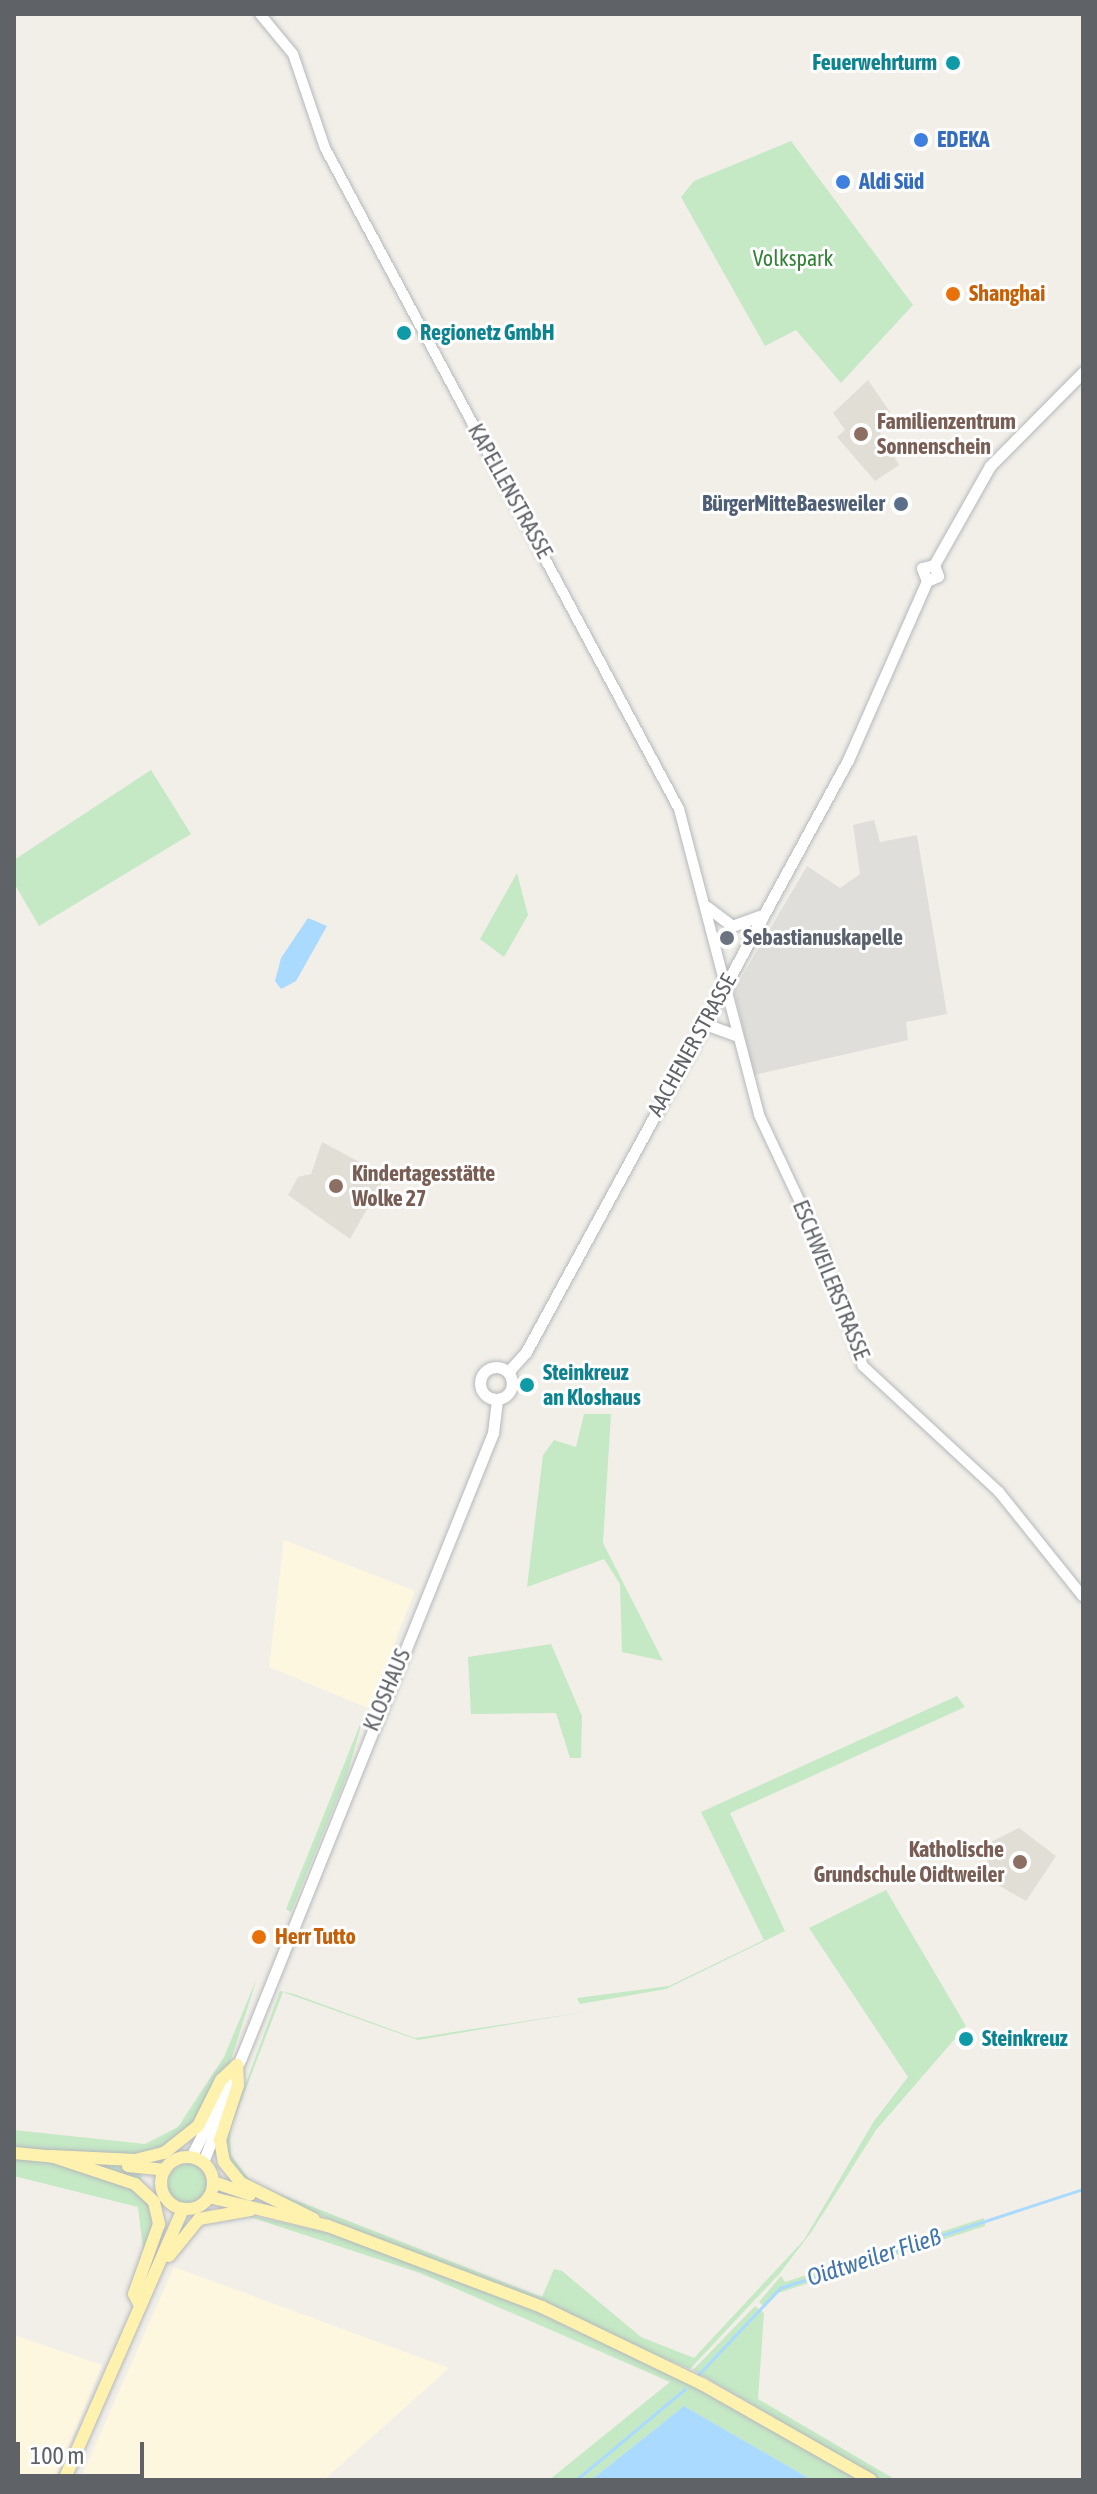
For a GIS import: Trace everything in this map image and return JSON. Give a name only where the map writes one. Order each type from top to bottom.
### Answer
[{"type":"main road","name":"AACHENER STRASSE","points":[[508,1372],[705,1024],[848,760],[927,581],[938,576],[934,565],[990,466],[1083,372]]},
{"type":"main road","points":[[707,907],[740,927],[766,910]]},
{"type":"main road","points":[[705,1024],[736,1035]]},
{"type":"main road","points":[[493,1368],[508,1372],[512,1386],[498,1405],[484,1394],[481,1377],[493,1368]]},
{"type":"main road","name":"KLOSHAUS","points":[[197,2160],[271,1981],[498,1405]]},
{"type":"main road","points":[[51,2156],[67,2151],[135,2160],[164,2153],[198,2126],[221,2080],[237,2065]]},
{"type":"main road","points":[[237,2065],[238,2085],[220,2140],[225,2166],[241,2183],[319,2224]]},
{"type":"main road","points":[[14,2153],[70,2159],[163,2177],[197,2160],[213,2182],[319,2224],[459,2273],[660,2363],[871,2480]]},
{"type":"main road","points":[[51,2156],[135,2184],[154,2202],[159,2224],[134,2294],[139,2304]]},
{"type":"main road","points":[[64,2480],[177,2206],[163,2177]]},
{"type":"main road","points":[[209,2197],[213,2182]]},
{"type":"main road","points":[[177,2206],[209,2197],[319,2224]]},
{"type":"main road","points":[[139,2304],[181,2235],[209,2215],[242,2208],[319,2224]]},
{"type":"street","name":"KAPELLENSTRASSE","points":[[260,14],[293,54],[325,148],[672,796],[707,907],[726,985]]},
{"type":"street","name":"ESCHWEILERSTRASSE","points":[[726,985],[736,1035],[759,1115],[821,1247],[863,1366],[999,1492],[1083,1597]]},
{"type":"shaded area","name":"Familienzentrum Sonnenschein","points":[[868,380],[890,412],[874,423],[899,465],[875,481],[837,437],[845,430],[833,413]]},
{"type":"shaded area","points":[[874,820],[880,842],[917,835],[947,1014],[906,1022],[908,1040],[754,1075],[734,990],[807,866],[840,888],[860,874],[853,825]]},
{"type":"shaded area","name":"Kindertagesstätte Wolke 27","points":[[322,1142],[386,1176],[350,1239],[288,1195],[298,1177],[311,1174]]},
{"type":"shaded area","points":[[284,1540],[415,1591],[368,1708],[269,1667]]},
{"type":"shaded area","name":"Katholische Grundschule Oidtweiler","points":[[1019,1828],[1056,1856],[1026,1901],[981,1875],[991,1869],[981,1847]]},
{"type":"shaded area","points":[[174,2267],[449,2368],[324,2480],[80,2480]]},
{"type":"shaded area","points":[[14,2335],[102,2365],[55,2480],[14,2480]]},
{"type":"green space","name":"Volkspark","points":[[791,141],[913,305],[841,383],[796,330],[765,346],[681,197],[694,181]]},
{"type":"green space","points":[[151,770],[191,834],[39,926],[14,883],[14,860]]},
{"type":"green space","points":[[517,873],[528,915],[504,957],[480,939]]},
{"type":"green space","points":[[584,1414],[611,1414],[603,1543],[663,1661],[622,1652],[620,1584],[604,1559],[527,1587],[543,1455],[554,1440],[576,1447]]},
{"type":"green space","points":[[551,1644],[582,1716],[581,1758],[570,1758],[556,1713],[471,1714],[468,1657]]},
{"type":"green space","points":[[957,1696],[965,1707],[730,1813],[785,1931],[666,1989],[580,2004],[577,1998],[669,1986],[764,1940],[701,1812]]},
{"type":"green space","points":[[365,1712],[347,1775],[291,1912],[286,1909]]},
{"type":"green space","points":[[886,1890],[966,2026],[876,2130],[812,2231],[780,2273],[690,2369],[248,2185],[233,2165],[227,2139],[230,2126],[280,1991],[294,1994],[415,2038],[590,2011],[418,2040],[283,1992],[230,2130],[231,2155],[252,2183],[542,2297],[554,2269],[562,2271],[641,2337],[694,2358],[804,2240],[874,2121],[908,2077],[809,1928]]},
{"type":"green space","points":[[257,1978],[229,2066],[203,2111],[176,2143],[144,2154],[140,2192],[156,2217],[144,2257],[138,2207],[14,2176],[14,2130],[145,2144],[178,2127],[224,2057]]},
{"type":"green space","points":[[188,2164],[202,2170],[208,2184],[202,2198],[188,2204],[174,2198],[168,2184],[174,2170]]},
{"type":"green space","points":[[235,2212],[346,2237],[515,2302],[683,2381],[861,2480],[812,2480],[684,2406],[591,2480],[549,2480],[670,2382],[420,2273]]},
{"type":"green space","points":[[984,2218],[985,2226],[778,2293],[765,2307],[759,2302],[781,2276],[785,2282]]},
{"type":"green space","points":[[755,2306],[764,2313],[758,2399],[896,2480],[881,2480],[693,2370]]},
{"type":"water","points":[[308,918],[327,926],[296,981],[281,989],[275,981],[281,958]]},
{"type":"water","points":[[684,2406],[812,2480],[591,2480]]},
{"type":"waterway","name":"Oidtweiler Fließ","points":[[697,2376],[780,2288],[1083,2189]]},
{"type":"waterway","name":"Oidtweiler Fließ","points":[[576,2480],[685,2389]]},
{"type":"place","name":"Feuerwehrturm","points":[[953,63]]},
{"type":"place","name":"EDEKA","points":[[921,140]]},
{"type":"place","name":"Aldi Süd","points":[[843,182]]},
{"type":"place","name":"Shanghai","points":[[953,294]]},
{"type":"place","name":"Regionetz GmbH","points":[[404,333]]},
{"type":"place","name":"Familienzentrum Sonnenschein","points":[[861,434]]},
{"type":"place","name":"BürgerMitteBaesweiler","points":[[901,504]]},
{"type":"place","name":"Sebastianuskapelle","points":[[727,938]]},
{"type":"place","name":"Kindertagesstätte Wolke 27","points":[[336,1186]]},
{"type":"place","name":"Steinkreuz an Kloshaus","points":[[527,1385]]},
{"type":"place","name":"Katholische Grundschule Oidtweiler","points":[[1020,1862]]},
{"type":"place","name":"Herr Tutto","points":[[259,1937]]},
{"type":"place","name":"Steinkreuz","points":[[966,2039]]}]
